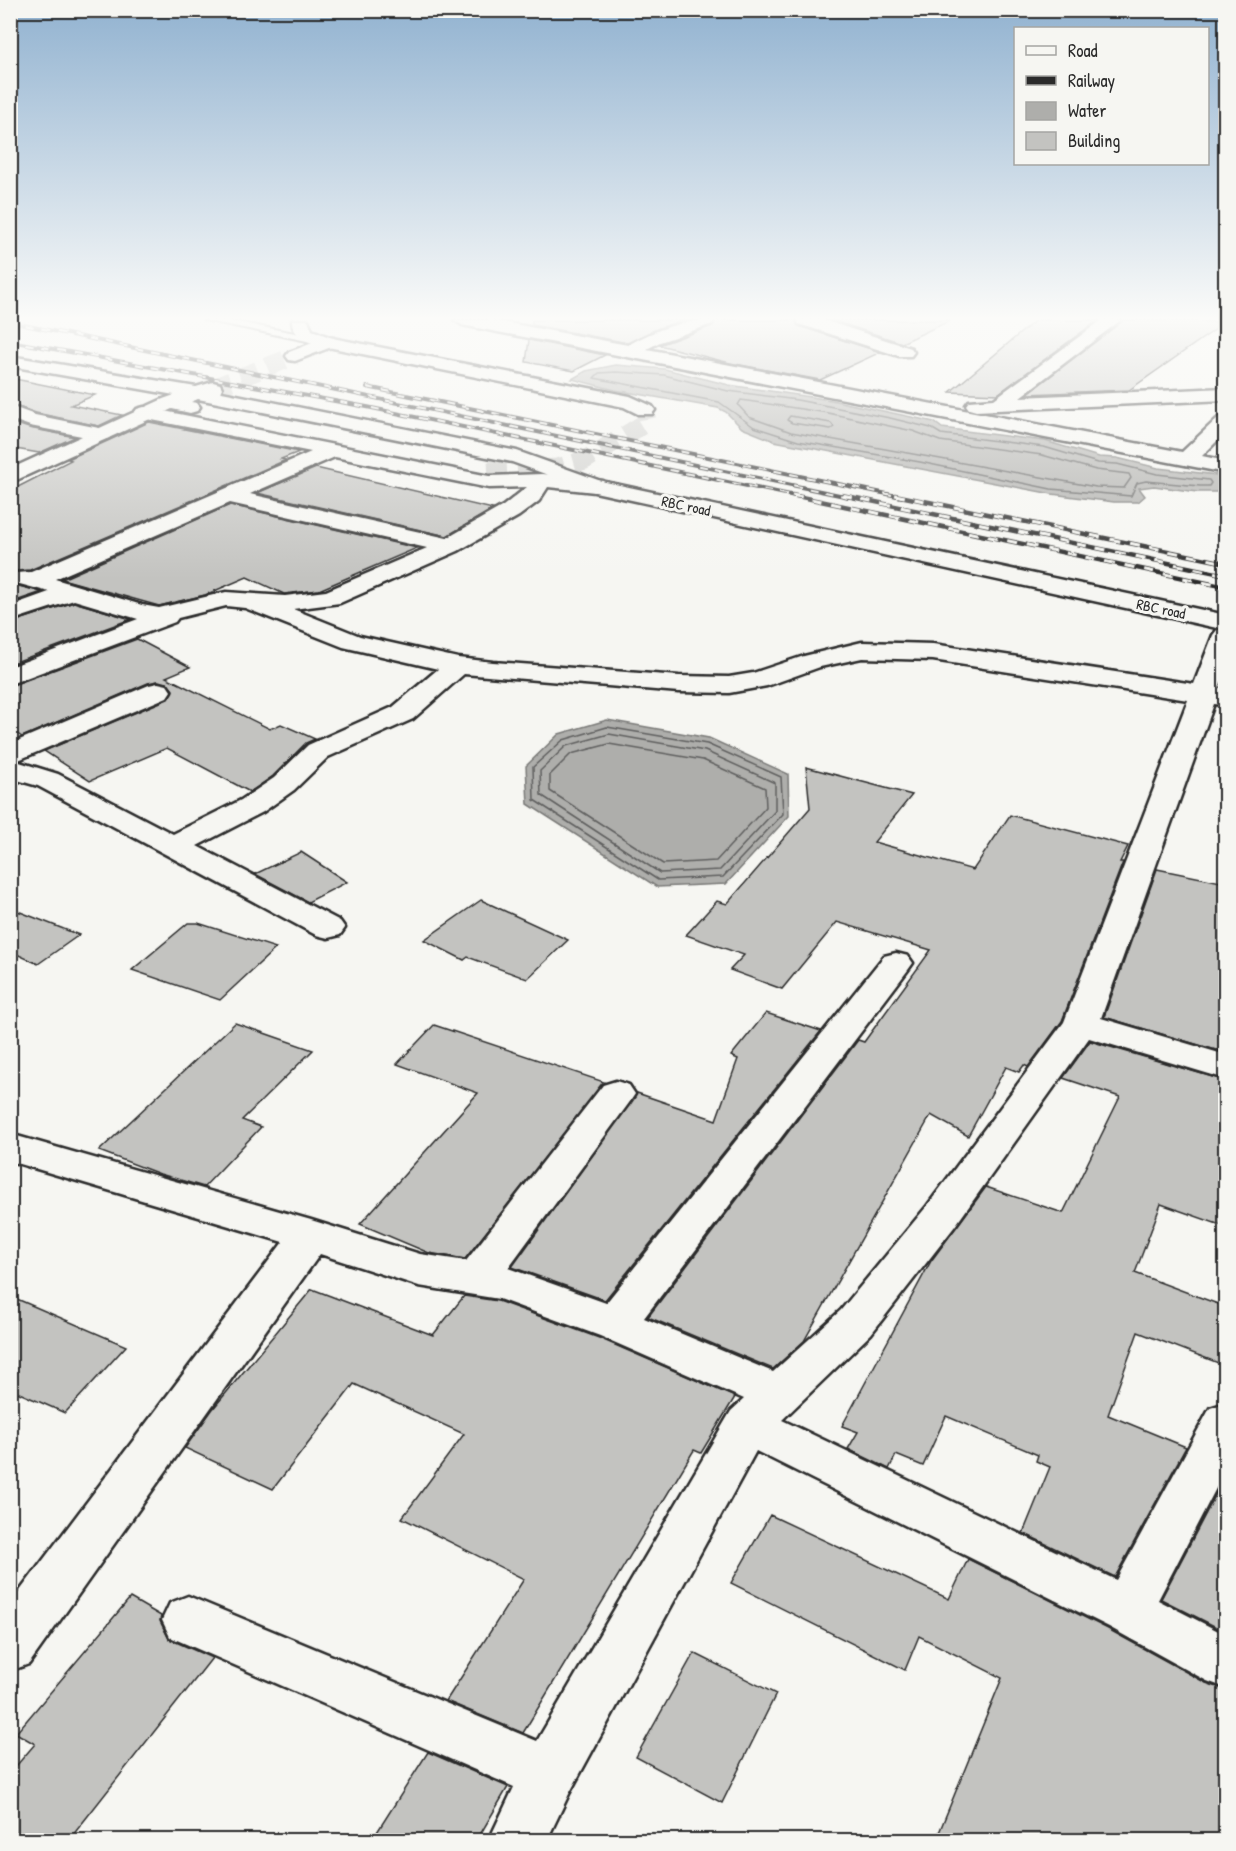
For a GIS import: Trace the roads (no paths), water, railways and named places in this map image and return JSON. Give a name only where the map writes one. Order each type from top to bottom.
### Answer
[{"type":"street","points":[[10,477],[161,406]]},
{"type":"street","points":[[186,406],[488,471]]},
{"type":"street","points":[[281,406],[517,457],[595,486]]},
{"type":"street","points":[[638,406],[645,410]]},
{"type":"street","points":[[926,406],[1226,467]]},
{"type":"street","points":[[935,408],[956,406]]},
{"type":"street","points":[[10,412],[30,420],[102,434]]},
{"type":"street","name":"RBC road","points":[[144,413],[489,482],[542,480],[595,486],[1226,623]]},
{"type":"street","points":[[10,430],[30,420]]},
{"type":"street","points":[[1187,459],[1226,421]]},
{"type":"street","points":[[22,578],[229,496],[334,450]]},
{"type":"street","points":[[10,676],[179,612],[217,601],[245,599],[285,603],[331,598],[450,546],[511,511],[531,496],[542,480]]},
{"type":"street","points":[[229,496],[450,546]]},
{"type":"street","points":[[22,578],[139,612],[159,615],[179,612]]},
{"type":"street","points":[[10,614],[74,592]]},
{"type":"street","points":[[245,599],[352,642],[458,666],[679,684],[729,685],[758,680],[813,661],[862,650],[933,652],[1215,696]]},
{"type":"street","points":[[518,1840],[549,1774],[764,1410],[856,1322],[920,1243],[1081,1024],[1215,696],[1226,634]]},
{"type":"street","points":[[173,846],[252,806],[284,784],[318,751],[403,713],[458,666]]},
{"type":"street","points":[[10,754],[158,691]]},
{"type":"street","points":[[10,768],[48,780],[328,928]]},
{"type":"street","points":[[615,1324],[896,963]]},
{"type":"street","points":[[1081,1024],[1226,1067]]},
{"type":"street","points":[[477,1278],[616,1094]]},
{"type":"street","points":[[10,1147],[311,1235],[419,1270],[477,1278],[514,1287],[615,1324],[764,1410],[1226,1663]]},
{"type":"street","points":[[10,1647],[311,1235]]},
{"type":"street","points":[[1127,1610],[1226,1422]]},
{"type":"street","points":[[188,1620],[549,1774]]},
{"type":"water","points":[[709,406],[861,406],[934,422],[942,428],[1045,441],[1099,457],[1117,458],[1158,468],[1225,476],[1225,492],[1197,492],[1154,486],[1139,488],[1145,496],[1138,502],[1114,502],[1052,494],[774,441],[742,428],[726,412]]},
{"type":"water","points":[[607,720],[709,738],[788,774],[789,816],[726,884],[657,887],[528,804],[526,766],[559,734]]},
{"type":"tunnel","points":[[488,471],[557,468],[585,460],[647,422],[645,410]]},
{"type":"railway","points":[[364,406],[800,497]]},
{"type":"railway","points":[[415,406],[849,497]]},
{"type":"railway","points":[[461,406],[902,497]]},
{"type":"railway","points":[[792,495],[1226,587]]},
{"type":"railway","points":[[842,495],[1226,575]]},
{"type":"railway","points":[[895,495],[1226,563]]}]
